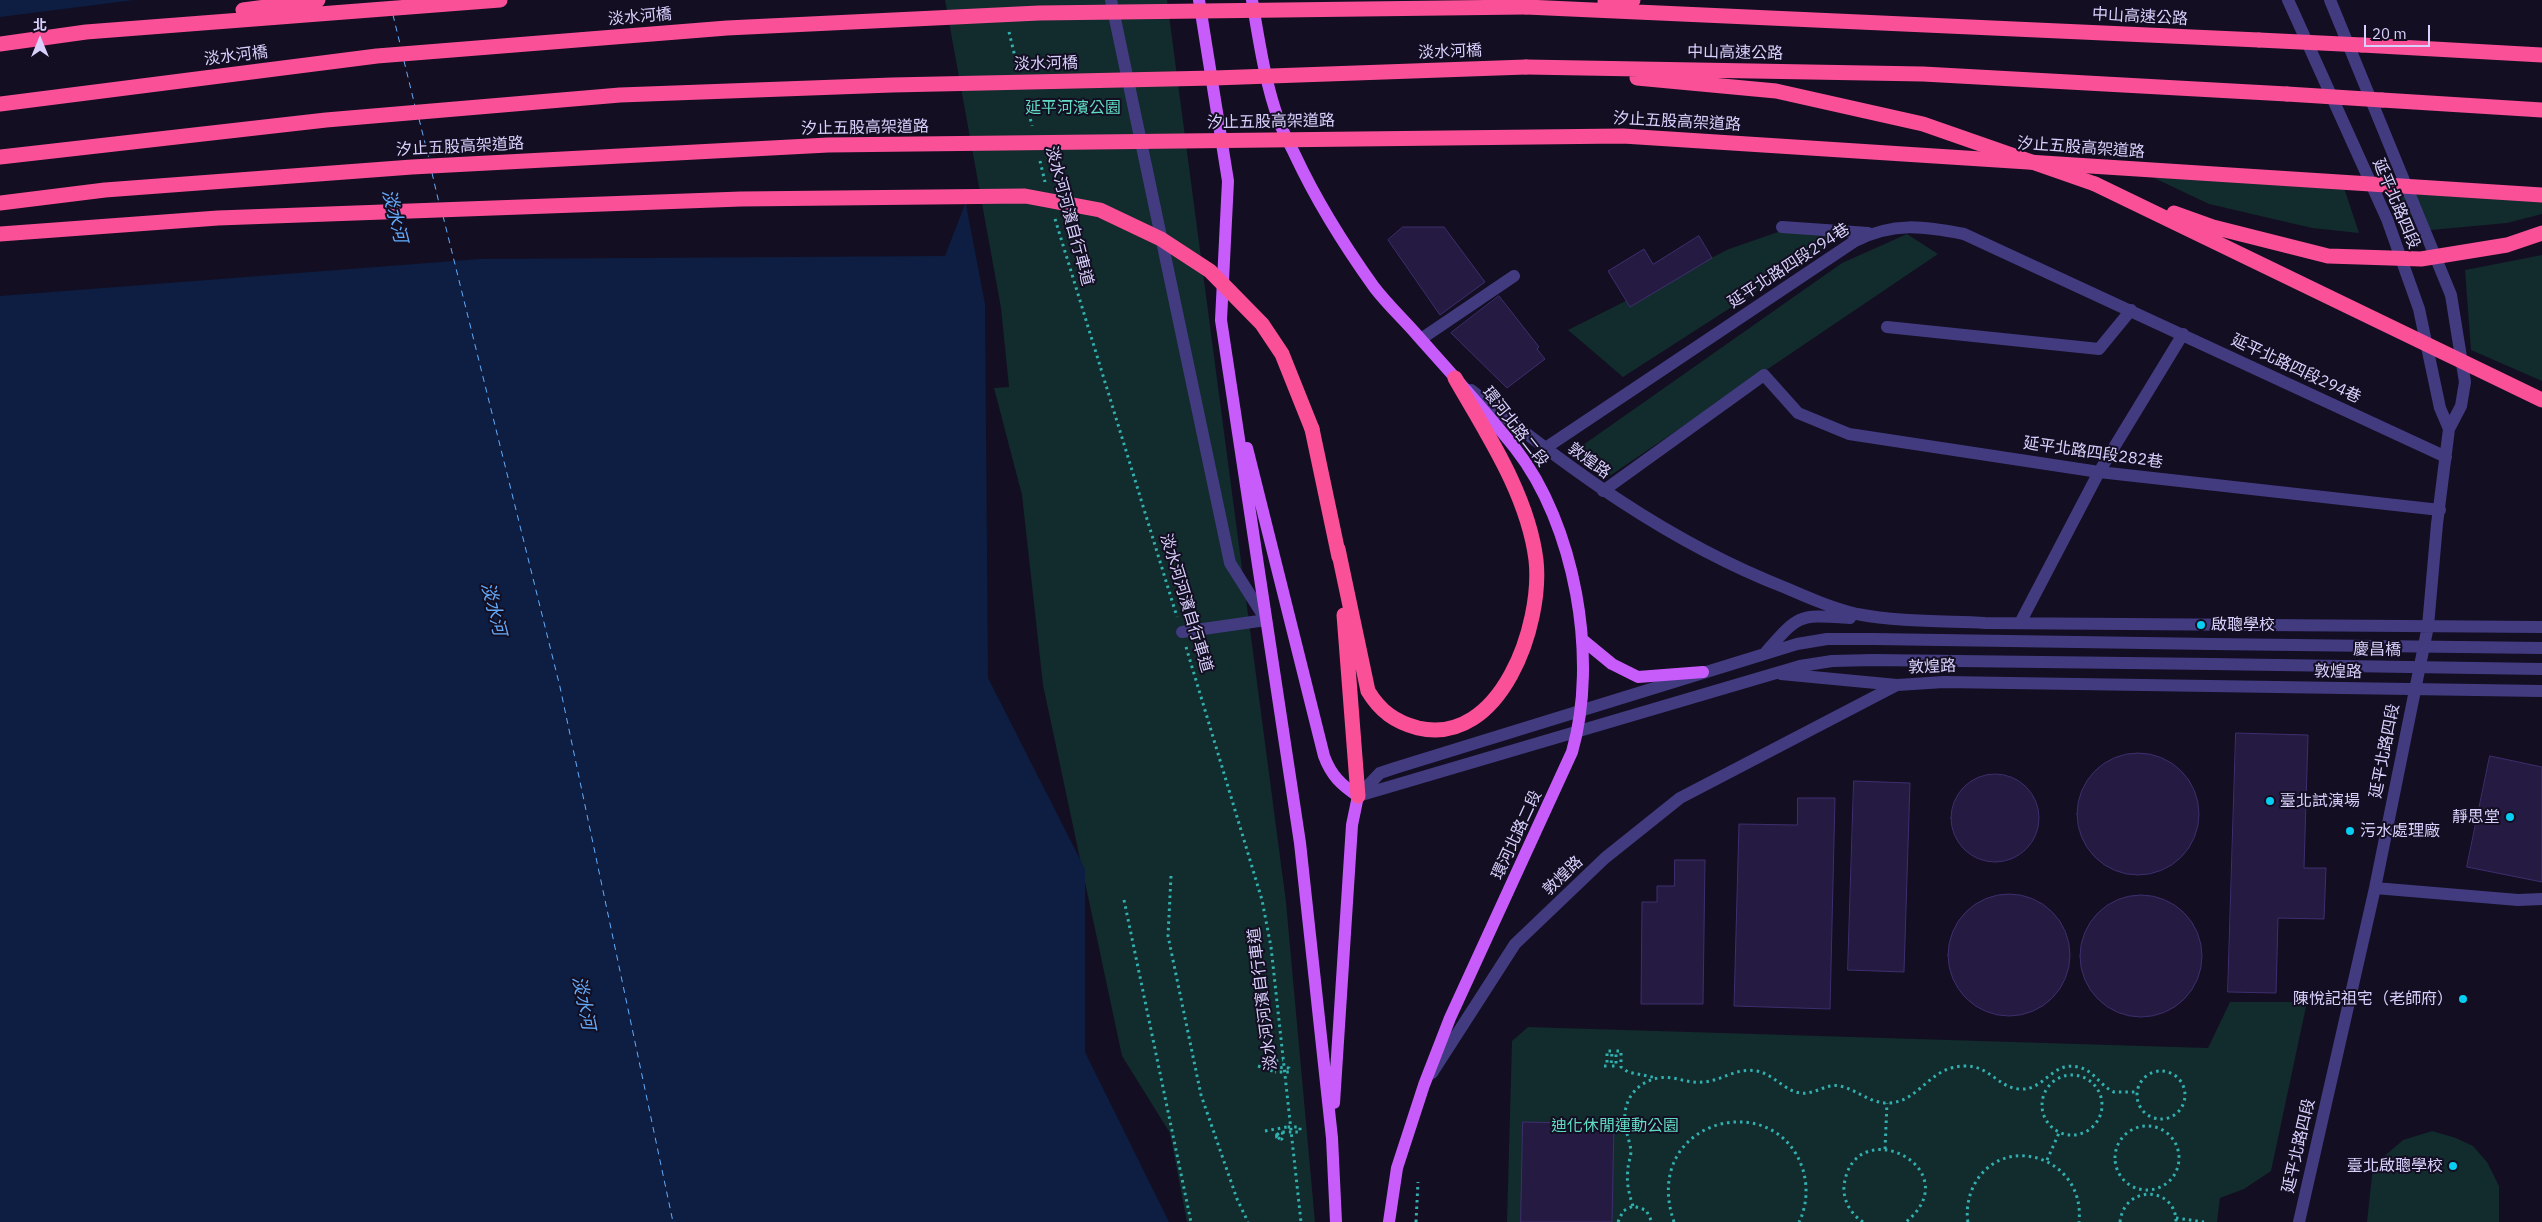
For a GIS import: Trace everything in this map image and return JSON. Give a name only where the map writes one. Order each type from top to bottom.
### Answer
[{"type":"highway","points":[[0,44],[318,0]]},
{"type":"highway","points":[[86,32],[500,0]]},
{"type":"highway","points":[[1526,7],[1633,0]]},
{"type":"highway","name":"中山高速公路","points":[[1526,7],[2259,40],[2542,55]]},
{"type":"highway","name":"淡水河橋","points":[[0,104],[376,56],[727,28],[1039,13],[1526,7]]},
{"type":"highway","points":[[1526,66],[1776,92],[1923,124],[2213,227],[2328,256],[2421,259],[2506,245],[2542,233]]},
{"type":"highway","name":"中山高速公路","points":[[1526,66],[1923,74],[2542,110]]},
{"type":"highway","name":"淡水河橋","points":[[0,157],[326,120],[620,95],[892,84],[1224,77],[1526,66]]},
{"type":"highway","name":"汐止五股高架道路","points":[[0,204],[105,190],[412,167],[828,145],[1623,136],[2542,194]]},
{"type":"highway","points":[[2095,184],[2542,400]]},
{"type":"highway","points":[[0,234],[218,218],[721,200],[1025,196],[1100,210],[1161,239],[1210,271],[1262,324],[1282,354],[1312,429],[1368,691],[1376,704],[1403,724],[1426,730],[1448,729],[1469,721],[1498,695],[1514,670],[1526,644],[1535,599],[1536,561],[1530,531],[1514,488],[1499,456],[1455,378]]},
{"type":"highway","points":[[1338,550],[1358,796]]},
{"type":"main road","points":[[1199,0],[1228,181],[1222,320],[1300,843],[1332,1138],[1336,1222]]},
{"type":"main road","name":"環河北路二段","points":[[1252,0],[1260,45],[1278,121],[1318,202],[1375,288],[1516,449],[1536,478],[1562,541],[1578,599],[1584,641],[1584,681],[1581,710],[1578,730],[1566,770],[1450,1018],[1424,1085],[1397,1168],[1388,1222]]},
{"type":"main road","points":[[1230,377],[1324,756],[1331,773],[1344,787],[1358,796],[1352,825],[1332,1138]]},
{"type":"main road","points":[[1584,641],[1612,664],[1638,677],[1703,672]]},
{"type":"street","points":[[1111,0],[1230,563],[1266,620],[1182,632]]},
{"type":"street","name":"延平北路四段","points":[[2288,0],[2387,219],[2419,309],[2440,408],[2450,429]]},
{"type":"street","name":"延平北路四段","points":[[2299,1222],[2375,888],[2413,690],[2428,626],[2450,429],[2462,406],[2465,382],[2451,295],[2330,0]]},
{"type":"street","points":[[1782,227],[1870,234]]},
{"type":"street","name":"延平北路四段294巷","points":[[1544,449],[1855,241],[1870,234],[1892,228],[1924,227],[1964,234],[2132,310],[2446,457]]},
{"type":"street","points":[[1421,339],[1514,276]]},
{"type":"street","points":[[1887,327],[2099,349],[2132,310]]},
{"type":"street","points":[[2020,624],[2099,472],[2183,334]]},
{"type":"street","name":"延平北路四段282巷","points":[[1603,491],[1764,375],[1798,413],[1849,434],[2099,472],[2440,510]]},
{"type":"street","name":"敦煌路","points":[[1455,378],[1544,449],[1603,491],[1689,544],[1748,574],[1836,608],[1858,614],[1915,620],[2020,624],[2542,627]]},
{"type":"street","points":[[1766,652],[1789,625],[1799,618],[1815,616],[1915,620]]},
{"type":"street","name":"慶昌橋","points":[[1358,796],[1380,773],[1766,652],[1827,639],[2542,648]]},
{"type":"street","name":"慶昌橋","points":[[1358,796],[1771,673],[1832,661],[2542,669]]},
{"type":"street","points":[[1771,673],[1897,685]]},
{"type":"street","name":"敦煌路","points":[[1424,1085],[1515,944],[1605,858],[1680,798],[1897,685],[1944,682],[2542,691]]},
{"type":"street","points":[[2375,888],[2518,900],[2542,899]]},
{"type":"path","points":[[1008,29],[1018,68]]},
{"type":"path","name":"淡水河河濱自行車道","points":[[1025,97],[1034,136]]},
{"type":"path","name":"淡水河河濱自行車道","points":[[1039,155],[1046,184]]},
{"type":"path","name":"淡水河河濱自行車道","points":[[1053,214],[1182,632],[1262,900],[1270,947],[1301,1222]]},
{"type":"path","points":[[1171,876],[1168,936],[1201,1095],[1237,1199],[1248,1222]]},
{"type":"path","points":[[1124,900],[1191,1222]]},
{"type":"path","points":[[1604,1066],[1606,1066],[1606,1051],[1612,1051],[1611,1066],[1616,1066],[1616,1051],[1621,1051],[1621,1067],[1628,1072],[1657,1078],[1672,1077],[1695,1083],[1706,1082],[1735,1071],[1755,1070],[1774,1078],[1795,1092],[1807,1093],[1836,1086],[1848,1089],[1870,1100],[1887,1103],[1904,1100],[1915,1094],[1936,1075],[1962,1066],[1985,1070],[2011,1087],[2021,1090],[2037,1085],[2058,1068],[2079,1067],[2090,1072],[2114,1092],[2136,1092]]},
{"type":"path","points":[[1258,1066],[1274,1072],[1288,1072],[1288,1068],[1271,1068],[1274,1064],[1269,1061],[1283,1060]]},
{"type":"path","points":[[2155,1072],[2170,1073],[2181,1082],[2185,1096],[2180,1109],[2169,1118],[2154,1118],[2148,1116],[2138,1106],[2136,1092],[2142,1079],[2155,1072]]},
{"type":"path","points":[[2067,1074],[2077,1074],[2087,1078],[2099,1091],[2102,1110],[2099,1118],[2094,1126],[2077,1135],[2059,1133],[2051,1127],[2041,1110],[2044,1091],[2050,1083],[2067,1074]]},
{"type":"path","points":[[1633,1206],[1627,1179],[1631,1148],[1625,1121],[1626,1105],[1629,1097],[1639,1086],[1657,1078]]},
{"type":"path","points":[[1885,1149],[1887,1103]]},
{"type":"path","points":[[2153,1127],[2154,1118]]},
{"type":"path","points":[[1674,1222],[1668,1203],[1667,1183],[1672,1164],[1683,1147],[1698,1134],[1716,1125],[1735,1122],[1755,1124],[1774,1132],[1789,1145],[1800,1162],[1806,1181],[1806,1201],[1799,1222]]},
{"type":"path","points":[[1265,1131],[1300,1126],[1300,1132],[1280,1132],[1276,1136],[1280,1139],[1292,1139]]},
{"type":"path","points":[[2120,1222],[2124,1207],[2136,1196],[2145,1192],[2156,1189],[2169,1181],[2178,1168],[2179,1157],[2171,1138],[2163,1131],[2153,1127],[2134,1129],[2120,1141],[2116,1150],[2116,1168],[2121,1177],[2136,1188],[2145,1192],[2162,1197],[2173,1210],[2176,1220],[2204,1222]]},
{"type":"path","points":[[1280,1132],[1284,1135],[1280,1139]]},
{"type":"path","points":[[2047,1160],[2059,1133]]},
{"type":"path","points":[[1863,1222],[1852,1212],[1846,1201],[1844,1188],[1846,1176],[1852,1165],[1862,1156],[1873,1150],[1885,1149],[1906,1156],[1915,1163],[1924,1184],[1920,1206],[1906,1222]]},
{"type":"path","points":[[1968,1222],[1968,1200],[1974,1184],[1984,1171],[1998,1161],[2014,1156],[2031,1156],[2047,1160],[2067,1176],[2074,1186],[2080,1205],[2079,1222]]},
{"type":"path","points":[[1416,1222],[1418,1182]]},
{"type":"path","points":[[1618,1222],[1623,1211],[1633,1206],[1646,1210],[1652,1222]]},
{"type":"green space","name":"延平河濱公園","points":[[945,0],[1167,0],[1286,902],[1315,1222],[1187,1222],[1170,1133],[1122,1056],[1043,685],[1022,495],[994,388],[1009,387],[1001,308]]},
{"type":"green space","points":[[2152,177],[2344,188],[2359,233],[2312,228],[2209,204]]},
{"type":"green space","points":[[2396,190],[2542,199],[2542,214],[2507,223],[2420,231]]},
{"type":"green space","points":[[1778,232],[1842,236],[1623,377],[1568,330],[1729,249]]},
{"type":"green space","points":[[1907,234],[1938,254],[1605,479],[1573,452],[1842,263]]},
{"type":"green space","points":[[2542,255],[2542,381],[2471,350],[2465,270]]},
{"type":"green space","name":"迪化休閒運動公園","points":[[2230,1002],[2307,1002],[2271,1171],[2244,1189],[2220,1198],[2217,1222],[1507,1222],[1512,1041],[1528,1027],[2208,1048]]},
{"type":"green space","points":[[2432,1131],[2456,1138],[2473,1146],[2487,1162],[2499,1186],[2499,1222],[2367,1222],[2373,1166],[2403,1140]]},
{"type":"water","name":"淡水河","points":[[0,0],[927,0],[985,304],[988,678],[1085,869],[1085,1052],[1169,1222],[0,1222]]},
{"type":"pier","points":[[134,0],[929,0],[967,199],[945,256],[480,259],[0,296],[0,17]]},
{"type":"building","points":[[1403,227],[1444,227],[1485,282],[1440,315],[1388,240]]},
{"type":"building","points":[[1699,236],[1712,258],[1630,307],[1608,271],[1644,249],[1653,264]]},
{"type":"building","points":[[1499,296],[1539,347],[1537,349],[1545,359],[1507,388],[1451,333]]},
{"type":"building","name":"臺北試演場","points":[[2236,733],[2308,735],[2304,868],[2326,868],[2324,919],[2278,918],[2276,993],[2228,992]]},
{"type":"building","points":[[2138,753],[2150,754],[2161,758],[2172,763],[2181,771],[2189,780],[2194,791],[2198,802],[2198,826],[2194,837],[2189,848],[2181,857],[2172,865],[2161,870],[2150,874],[2138,875],[2126,874],[2115,870],[2104,865],[2095,857],[2087,848],[2082,837],[2078,826],[2077,814],[2078,802],[2082,791],[2087,780],[2095,771],[2104,763],[2115,758],[2126,754]]},
{"type":"building","name":"靜思堂","points":[[2490,756],[2542,767],[2542,882],[2467,867]]},
{"type":"building","points":[[1986,774],[2004,774],[2020,781],[2032,793],[2039,809],[2039,827],[2032,843],[2020,855],[2004,862],[1986,862],[1970,855],[1958,843],[1951,827],[1951,809],[1958,793],[1970,781]]},
{"type":"building","points":[[1854,781],[1910,783],[1904,972],[1848,970]]},
{"type":"building","points":[[1798,798],[1835,798],[1830,1009],[1734,1006],[1739,824],[1797,825]]},
{"type":"building","points":[[1675,860],[1705,860],[1703,1004],[1641,1004],[1642,902],[1657,902],[1657,886],[1674,886]]},
{"type":"building","points":[[2009,894],[2021,895],[2032,899],[2043,904],[2052,912],[2060,921],[2065,932],[2069,943],[2069,967],[2065,978],[2060,989],[2052,998],[2043,1006],[2032,1011],[2021,1015],[2009,1016],[1997,1015],[1986,1011],[1975,1006],[1966,998],[1958,989],[1953,978],[1949,967],[1948,955],[1949,943],[1953,932],[1958,921],[1966,912],[1975,904],[1986,899],[1997,895]]},
{"type":"building","points":[[2141,895],[2153,896],[2164,900],[2175,905],[2184,913],[2192,922],[2197,933],[2201,944],[2201,968],[2197,979],[2192,990],[2184,999],[2175,1007],[2164,1012],[2153,1016],[2141,1017],[2129,1016],[2118,1012],[2107,1007],[2098,999],[2090,990],[2085,979],[2081,968],[2080,956],[2081,944],[2085,933],[2090,922],[2098,913],[2107,905],[2118,900],[2129,896]]},
{"type":"building","points":[[1523,1122],[1614,1124],[1612,1222],[1521,1222]]},
{"type":"ferry route","points":[[393,15],[401,48]]},
{"type":"ferry route","points":[[404,61],[415,106]]},
{"type":"ferry route","points":[[419,119],[429,159]]},
{"type":"ferry route","points":[[432,173],[439,203]]},
{"type":"ferry route","points":[[443,216],[560,687],[673,1222]]},
{"type":"place","name":"啟聰學校","points":[[2201,625]]},
{"type":"place","name":"臺北試演場","points":[[2270,801]]},
{"type":"place","name":"靜思堂","points":[[2510,817]]},
{"type":"place","name":"污水處理廠","points":[[2350,831]]},
{"type":"place","name":"陳悅記祖宅（老師府）","points":[[2463,999]]},
{"type":"place","name":"臺北啟聰學校","points":[[2453,1166]]}]
